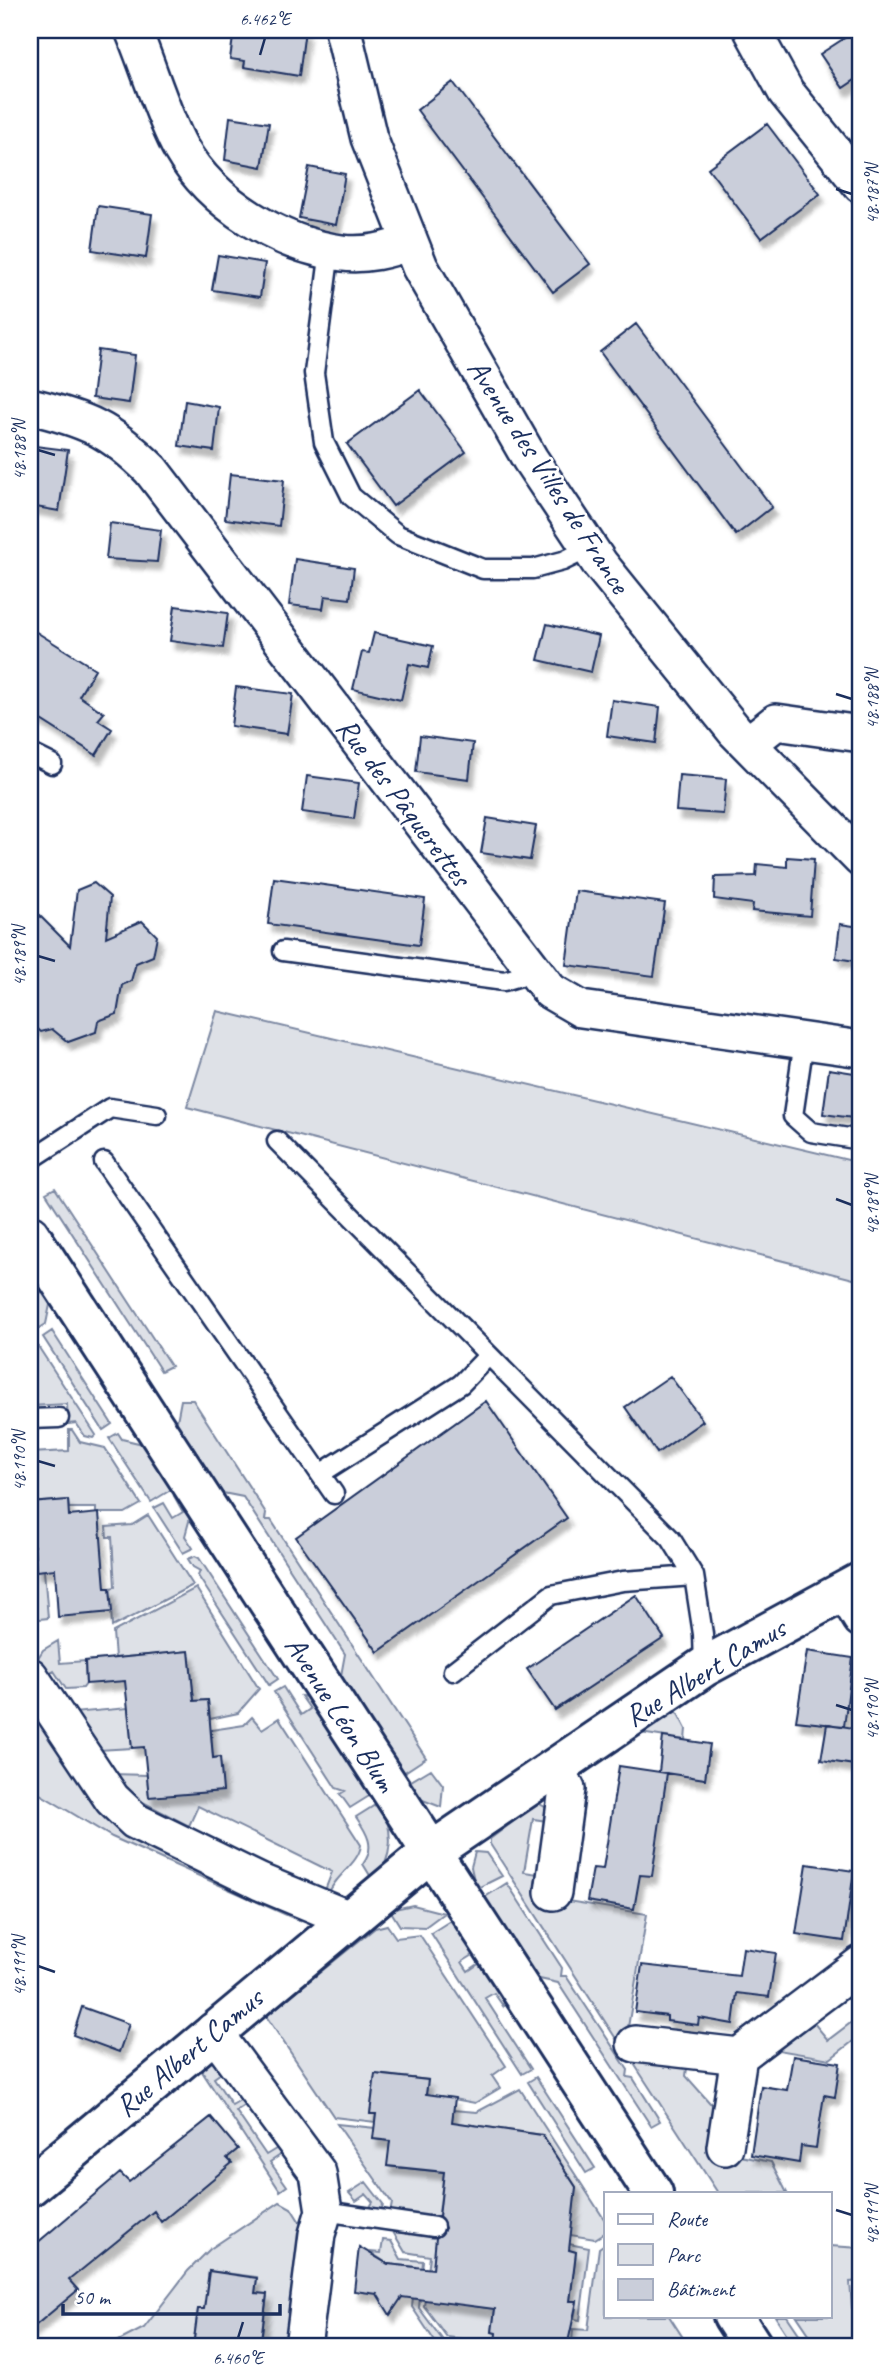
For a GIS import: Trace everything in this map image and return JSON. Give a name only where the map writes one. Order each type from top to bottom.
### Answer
[{"type":"street","points":[[133,30],[180,147],[205,183],[257,222],[300,242],[342,253],[379,252],[410,242]]},
{"type":"street","name":"Avenue des Villes de France","points":[[343,30],[369,138],[420,267],[510,428],[590,548],[748,744],[861,859]]},
{"type":"street","points":[[752,30],[786,93],[861,185]]},
{"type":"street","name":"Rue des Pâquerettes","points":[[30,406],[79,418],[123,442],[151,470],[550,991],[581,1009],[861,1049]]},
{"type":"street","points":[[748,744],[776,722],[861,734]]},
{"type":"street","name":"Avenue Léon Blum","points":[[30,1235],[652,2192]]},
{"type":"street","name":"Rue Albert Camus","points":[[30,2186],[213,2031],[431,1853],[704,1667],[855,1597]]},
{"type":"street","points":[[30,1676],[112,1799],[135,1821],[260,1882],[349,1919]]},
{"type":"street","points":[[554,1769],[567,1789],[554,1892]]},
{"type":"street","points":[[635,2044],[739,2056],[861,1964]]},
{"type":"street","points":[[213,2031],[318,2173],[324,2211],[317,2234],[303,2347]]},
{"type":"street","points":[[725,2147],[739,2056]]},
{"type":"street","points":[[734,2318],[753,2347]]},
{"type":"lane","points":[[330,250],[314,373],[324,442],[351,496],[398,535],[483,569],[533,569],[563,561],[590,548]]},
{"type":"lane","points":[[30,753],[52,764]]},
{"type":"lane","points":[[283,951],[504,981],[534,972]]},
{"type":"lane","points":[[804,1041],[793,1116],[811,1132],[861,1140]]},
{"type":"lane","points":[[30,1160],[110,1108],[157,1115]]},
{"type":"lane","points":[[277,1141],[671,1539],[694,1576],[703,1634],[704,1667]]},
{"type":"lane","points":[[104,1162],[334,1494]]},
{"type":"lane","points":[[320,1474],[461,1384],[488,1356]]},
{"type":"lane","points":[[30,1419],[59,1418]]},
{"type":"lane","points":[[453,1671],[551,1595],[623,1581],[694,1576]]},
{"type":"lane","points":[[324,2211],[433,2227]]},
{"type":"green space","points":[[217,1011],[861,1163],[861,1281],[187,1107]]},
{"type":"green space","points":[[55,1188],[171,1366],[161,1371],[46,1193]]},
{"type":"green space","points":[[30,1260],[51,1300],[46,1324],[38,1329],[30,1316]]},
{"type":"green space","points":[[52,1331],[112,1424],[103,1430],[43,1337]]},
{"type":"green space","points":[[30,1334],[96,1435],[93,1438],[85,1436],[76,1423],[68,1424],[67,1404],[30,1406]]},
{"type":"green space","points":[[181,1400],[193,1400],[266,1513],[265,1520],[271,1520],[426,1758],[400,1775],[340,1681],[345,1654],[243,1497],[218,1492],[176,1426]]},
{"type":"green space","points":[[69,1430],[72,1430],[80,1442],[105,1448],[141,1504],[125,1513],[96,1513],[96,1508],[69,1508],[68,1500],[30,1503],[30,1453],[69,1451]]},
{"type":"green space","points":[[118,1433],[122,1439],[147,1445],[177,1486],[151,1502],[109,1438]]},
{"type":"green space","points":[[180,1493],[191,1514],[185,1536],[193,1548],[183,1553],[154,1508],[164,1503],[173,1518],[183,1512],[174,1496]]},
{"type":"green space","points":[[148,1515],[193,1585],[112,1627],[110,1588],[115,1587],[112,1537],[107,1537],[106,1527],[132,1525]]},
{"type":"green space","points":[[195,1556],[199,1558],[278,1679],[269,1685],[198,1576],[200,1571],[193,1567],[188,1559]]},
{"type":"green space","points":[[44,1570],[48,1618],[30,1620],[30,1571]]},
{"type":"green space","points":[[196,1588],[259,1689],[238,1713],[210,1719],[208,1700],[194,1701],[189,1651],[115,1658],[113,1632]]},
{"type":"green space","points":[[58,1641],[60,1663],[85,1661],[86,1684],[83,1688],[66,1689],[54,1671],[47,1675],[36,1661],[43,1650]]},
{"type":"green space","points":[[283,1687],[301,1715],[310,1709],[301,1696],[309,1697],[374,1793],[350,1808],[340,1794],[345,1791],[336,1788],[274,1692]]},
{"type":"green space","points":[[30,1703],[62,1750],[299,1915],[300,1921],[112,1837],[30,1788]]},
{"type":"green space","points":[[128,1708],[132,1748],[98,1750],[72,1713]]},
{"type":"green space","points":[[676,1710],[686,1729],[685,1740],[640,1733]]},
{"type":"green space","points":[[252,1717],[262,1729],[279,1718],[361,1845],[356,1858],[335,1882],[328,1895],[324,1893],[332,1872],[198,1806],[189,1826],[135,1798],[114,1774],[147,1775],[149,1797],[213,1758],[211,1730],[244,1725]]},
{"type":"green space","points":[[431,1769],[443,1785],[441,1807],[420,1799],[406,1784]]},
{"type":"green space","points":[[380,1802],[388,1823],[390,1843],[381,1873],[374,1882],[363,1864],[369,1846],[364,1829],[356,1817]]},
{"type":"green space","points":[[538,1803],[550,1810],[554,1822],[533,1819],[524,1872],[546,1875],[543,1897],[647,1914],[624,2051],[490,1844],[490,1839]]},
{"type":"green space","points":[[475,1852],[486,1853],[502,1876],[476,1889],[471,1867]]},
{"type":"green space","points":[[507,1883],[562,1968],[561,1976],[566,1976],[628,2070],[627,2077],[633,2078],[660,2121],[651,2126],[558,1983],[535,1978],[482,1899]]},
{"type":"green space","points":[[413,1905],[444,1913],[425,1927],[400,1926],[390,1910]]},
{"type":"green space","points":[[453,1919],[478,1952],[462,1962],[468,1971],[483,1961],[505,1995],[503,2006],[494,1993],[485,1998],[531,2069],[522,2074],[431,1933]]},
{"type":"green space","points":[[387,1925],[396,1938],[420,1935],[506,2066],[492,2076],[500,2088],[475,2103],[426,2094],[428,2080],[375,2074],[370,2113],[376,2114],[375,2122],[334,2117],[266,2016],[375,1928]]},
{"type":"green space","points":[[861,2015],[861,2035],[830,2059],[778,2050],[814,2023],[828,2040]]},
{"type":"green space","points":[[627,2053],[638,2059],[687,2068],[686,2076],[710,2103],[715,2104],[709,2150],[771,2162],[786,2192],[717,2192]]},
{"type":"green space","points":[[218,2056],[231,2066],[214,2078],[232,2105],[250,2094],[254,2099],[236,2111],[266,2155],[284,2144],[288,2150],[270,2162],[287,2186],[280,2191],[201,2070]]},
{"type":"green space","points":[[536,2077],[595,2168],[586,2173],[528,2082]]},
{"type":"green space","points":[[520,2089],[604,2219],[604,2233],[595,2239],[570,2235],[576,2187],[542,2135],[452,2122],[453,2110],[477,2112]]},
{"type":"green space","points":[[337,2124],[375,2128],[374,2139],[390,2141],[388,2166],[444,2172],[438,2221],[390,2214],[392,2203]]},
{"type":"green space","points":[[366,2182],[383,2204],[381,2213],[368,2210],[373,2202],[366,2194],[356,2201],[349,2193]]},
{"type":"green space","points":[[280,2202],[291,2208],[301,2224],[286,2346],[261,2343],[267,2295],[255,2293],[257,2277],[210,2271],[206,2309],[198,2309],[193,2347],[107,2347],[144,2328],[188,2271],[210,2249]]},
{"type":"green space","points":[[393,2232],[437,2236],[429,2300],[495,2309],[492,2332],[497,2333],[496,2343],[447,2337],[424,2306],[430,2256],[405,2252]]},
{"type":"green space","points":[[383,2240],[391,2241],[401,2259],[423,2261],[419,2308],[445,2343],[480,2347],[438,2346],[412,2307],[416,2267],[388,2264],[370,2252],[381,2253]]},
{"type":"green space","points":[[569,2244],[589,2248],[580,2320],[574,2319],[577,2302],[570,2301],[576,2252],[568,2250]]},
{"type":"green space","points":[[604,2244],[604,2318],[670,2318],[689,2347],[580,2347],[580,2342],[572,2342],[573,2329],[588,2330],[599,2248]]},
{"type":"green space","points":[[832,2246],[861,2248],[861,2281],[850,2282],[852,2308],[861,2307],[861,2347],[818,2347],[798,2318],[832,2318]]},
{"type":"green space","points":[[776,2318],[788,2318],[808,2347],[795,2347]]},
{"type":"building","points":[[234,30],[305,30],[299,76],[244,67],[245,61],[230,59]]},
{"type":"building","points":[[861,30],[861,76],[843,88],[820,54]]},
{"type":"building","points":[[453,82],[590,264],[553,292],[417,110]]},
{"type":"building","points":[[230,117],[269,123],[262,167],[225,160]]},
{"type":"building","points":[[767,124],[820,194],[761,238],[708,168]]},
{"type":"building","points":[[309,167],[345,174],[336,225],[299,218]]},
{"type":"building","points":[[98,206],[152,214],[146,258],[92,250]]},
{"type":"building","points":[[218,255],[265,263],[260,297],[212,290]]},
{"type":"building","points":[[636,324],[772,507],[736,535],[600,352]]},
{"type":"building","points":[[98,350],[135,355],[129,403],[92,398]]},
{"type":"building","points":[[420,390],[466,452],[393,506],[347,444]]},
{"type":"building","points":[[185,401],[219,407],[214,451],[179,446]]},
{"type":"building","points":[[35,446],[68,450],[59,511],[30,506],[30,479]]},
{"type":"building","points":[[230,474],[284,480],[279,526],[225,519]]},
{"type":"building","points":[[110,523],[161,530],[157,562],[106,559]]},
{"type":"building","points":[[295,559],[354,568],[350,599],[325,596],[323,609],[289,605]]},
{"type":"building","points":[[175,606],[228,613],[223,648],[170,641]]},
{"type":"building","points":[[547,624],[599,636],[591,672],[538,660]]},
{"type":"building","points":[[30,628],[95,669],[79,696],[104,713],[98,720],[112,729],[96,755],[30,713]]},
{"type":"building","points":[[374,633],[433,646],[428,668],[409,664],[401,700],[353,689],[362,652],[369,653]]},
{"type":"building","points":[[236,687],[293,694],[287,734],[231,726]]},
{"type":"building","points":[[612,700],[660,707],[656,743],[607,736]]},
{"type":"building","points":[[420,736],[473,743],[469,779],[416,772]]},
{"type":"building","points":[[679,775],[726,779],[723,814],[676,811]]},
{"type":"building","points":[[307,776],[359,783],[354,819],[302,812]]},
{"type":"building","points":[[487,818],[536,826],[530,860],[481,853]]},
{"type":"building","points":[[787,857],[814,859],[810,916],[752,911],[753,904],[714,899],[715,877],[756,876],[757,864],[787,867]]},
{"type":"building","points":[[274,878],[425,899],[419,945],[268,924]]},
{"type":"building","points":[[94,883],[110,897],[106,937],[142,921],[157,936],[153,956],[136,963],[131,981],[122,985],[117,1014],[98,1021],[96,1032],[68,1042],[52,1029],[41,1032],[30,1022],[30,906],[70,946],[77,890]]},
{"type":"building","points":[[576,891],[665,903],[654,976],[566,965]]},
{"type":"building","points":[[840,924],[861,927],[861,962],[836,958]]},
{"type":"building","points":[[829,1069],[861,1074],[861,1119],[823,1114]]},
{"type":"building","points":[[670,1376],[703,1421],[657,1453],[625,1407]]},
{"type":"building","points":[[486,1401],[567,1518],[378,1652],[296,1537]]},
{"type":"building","points":[[68,1500],[69,1516],[99,1513],[105,1588],[110,1588],[112,1612],[58,1617],[55,1569],[36,1571],[34,1546],[30,1547],[30,1503]]},
{"type":"building","points":[[636,1595],[664,1638],[555,1710],[527,1669]]},
{"type":"building","points":[[189,1651],[194,1701],[208,1700],[213,1758],[220,1757],[223,1791],[149,1797],[144,1747],[132,1748],[125,1681],[86,1684],[85,1661]]},
{"type":"building","points":[[807,1651],[853,1658],[844,1726],[796,1721]]},
{"type":"building","points":[[827,1724],[861,1729],[861,1766],[821,1760]]},
{"type":"building","points":[[663,1737],[710,1744],[705,1779],[659,1772]]},
{"type":"building","points":[[619,1766],[667,1773],[652,1876],[640,1875],[634,1909],[587,1901],[593,1868],[603,1869]]},
{"type":"building","points":[[807,1864],[854,1871],[844,1941],[796,1934]]},
{"type":"building","points":[[743,1948],[776,1953],[769,1997],[737,1993],[733,2024],[699,2018],[698,2025],[667,2021],[667,2016],[635,2012],[642,1965],[739,1976]]},
{"type":"building","points":[[82,2007],[129,2024],[119,2052],[73,2035]]},
{"type":"building","points":[[793,2056],[840,2063],[835,2097],[824,2095],[816,2148],[801,2146],[799,2163],[751,2155],[761,2086],[787,2090]]},
{"type":"building","points":[[375,2074],[428,2080],[426,2094],[455,2098],[452,2122],[542,2135],[576,2187],[569,2250],[576,2252],[570,2301],[577,2301],[567,2347],[495,2347],[496,2333],[492,2332],[495,2309],[402,2297],[390,2315],[377,2294],[354,2291],[359,2247],[388,2264],[433,2269],[436,2238],[445,2228],[439,2217],[444,2172],[387,2166],[390,2141],[373,2139],[376,2114],[370,2114]]},
{"type":"building","points":[[211,2117],[238,2149],[227,2158],[232,2163],[161,2222],[154,2211],[69,2280],[78,2290],[30,2330],[30,2249],[120,2173],[129,2182]]},
{"type":"building","points":[[209,2271],[257,2278],[255,2293],[267,2294],[260,2347],[193,2347],[198,2309],[204,2309]]}]
